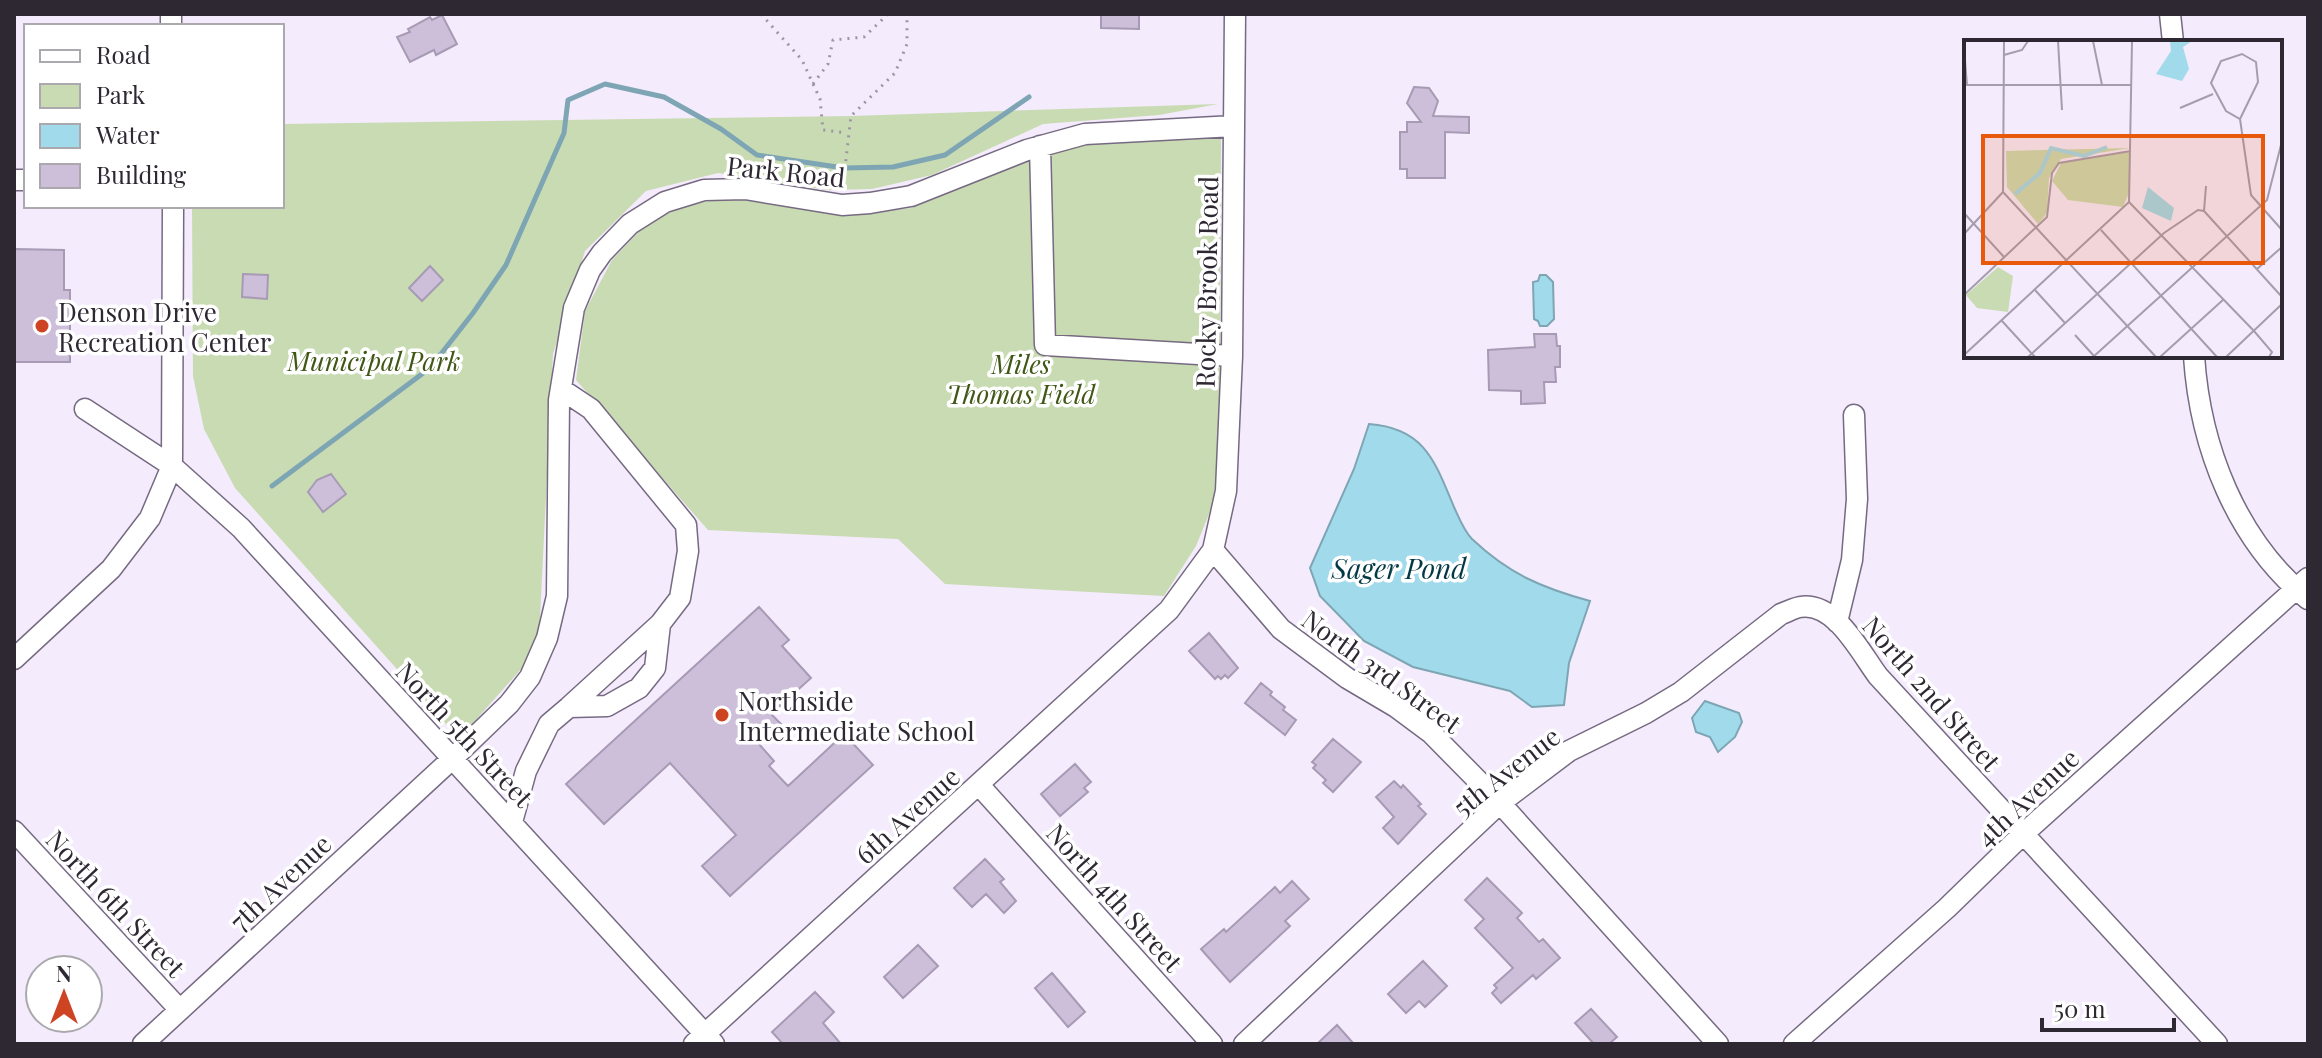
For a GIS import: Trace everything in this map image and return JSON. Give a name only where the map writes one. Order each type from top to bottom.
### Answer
[{"type":"street","name":"Rocky Brook Road","points":[[1213,550],[1226,491],[1232,356],[1235,14]]},
{"type":"street","points":[[2170,14],[2173,40]]},
{"type":"street","name":"Park Road","points":[[453,758],[509,704],[530,677],[547,638],[557,596],[561,389],[574,308],[590,270],[630,224],[665,202],[704,190],[745,189],[842,205],[870,203],[911,196],[1040,146],[1085,134],[1234,126]]},
{"type":"street","points":[[1040,146],[1045,345],[1232,356]]},
{"type":"street","points":[[14,659],[111,569],[150,518],[172,466],[173,208]]},
{"type":"street","points":[[2194,358],[2196,389],[2210,449],[2224,488],[2256,543],[2304,589]]},
{"type":"street","points":[[512,822],[526,771],[549,724],[660,624],[680,598],[688,551],[686,525],[591,409],[561,389]]},
{"type":"street","name":"North 5th Street","points":[[85,409],[172,466],[241,528],[512,822],[704,1041]]},
{"type":"street","points":[[1837,622],[1852,560],[1857,499],[1854,415]]},
{"type":"street","name":"6th Avenue","points":[[704,1041],[1169,610],[1213,550]]},
{"type":"street","name":"North 3rd Street","points":[[1213,550],[1281,629],[1347,678],[1396,707],[1431,733],[1500,803],[1718,1044]]},
{"type":"street","name":"4th Avenue","points":[[1794,1044],[1947,908],[2022,835],[2235,645],[2304,589]]},
{"type":"street","name":"5th Avenue","points":[[1244,1044],[1500,803],[1569,751],[1681,692],[1781,614],[1800,607],[1819,609],[1837,622]]},
{"type":"street","name":"North 2nd Street","points":[[1837,622],[1878,676],[2217,1044]]},
{"type":"street","points":[[569,707],[607,706],[639,688],[655,668],[660,624]]},
{"type":"street","name":"7th Avenue","points":[[143,1044],[453,758]]},
{"type":"street","name":"North 4th Street","points":[[979,785],[1212,1044]]},
{"type":"street","name":"North 6th Street","points":[[14,831],[180,1010]]},
{"type":"path","points":[[761,14],[802,60],[820,99],[823,130],[848,133]]},
{"type":"path","points":[[813,84],[828,64],[833,40],[864,37],[888,14]]},
{"type":"path","points":[[843,188],[851,116],[895,73],[907,44],[907,14]]},
{"type":"green space","name":"Municipal Park","points":[[1218,104],[1159,115],[1043,124],[932,175],[872,189],[827,190],[718,173],[646,191],[585,251],[553,354],[540,618],[536,645],[523,667],[465,732],[455,734],[235,488],[204,429],[193,376],[192,208],[284,208],[284,124],[851,116]]},
{"type":"green space","name":"Miles Thomas Field","points":[[1221,138],[1220,448],[1214,502],[1196,546],[1164,596],[945,584],[898,539],[708,530],[576,380],[585,311],[612,260],[647,223],[688,204],[733,198],[843,216],[911,208],[1055,150],[1087,144]]},
{"type":"water","points":[[1540,275],[1546,275],[1553,282],[1554,319],[1547,326],[1540,326],[1534,319],[1533,282],[1538,281]]},
{"type":"water","name":"Sager Pond","points":[[1369,424],[1403,432],[1425,450],[1441,476],[1464,528],[1499,562],[1557,591],[1590,601],[1569,663],[1564,705],[1532,707],[1510,691],[1413,667],[1364,641],[1320,596],[1310,568],[1354,469]]},
{"type":"water","points":[[1705,701],[1739,713],[1742,722],[1735,737],[1718,752],[1710,737],[1696,732],[1692,718]]},
{"type":"building","points":[[1101,14],[1139,14],[1139,29],[1101,28]]},
{"type":"building","points":[[442,15],[457,44],[436,55],[434,50],[410,62],[397,37],[410,32],[408,29],[430,17],[432,20]]},
{"type":"building","points":[[1414,87],[1429,88],[1438,101],[1433,116],[1469,117],[1469,133],[1445,132],[1445,178],[1407,178],[1407,169],[1400,169],[1400,132],[1407,132],[1407,122],[1421,122],[1407,103]]},
{"type":"building","name":"Denson Drive Recreation Center","points":[[14,249],[64,250],[64,290],[70,290],[70,362],[14,362]]},
{"type":"building","points":[[430,266],[443,280],[422,301],[409,288]]},
{"type":"building","points":[[243,274],[268,275],[267,299],[242,297]]},
{"type":"building","points":[[1534,334],[1556,334],[1557,346],[1560,346],[1560,367],[1555,367],[1556,382],[1544,382],[1545,403],[1521,404],[1521,391],[1489,390],[1488,350],[1535,347]]},
{"type":"building","points":[[331,474],[346,494],[323,512],[308,492],[317,480]]},
{"type":"building","points":[[759,607],[789,640],[782,646],[811,678],[771,714],[781,724],[759,744],[774,761],[769,766],[788,786],[844,734],[873,765],[730,896],[702,866],[736,835],[670,763],[604,824],[566,784]]},
{"type":"building","points":[[1209,633],[1238,668],[1228,678],[1225,675],[1215,679],[1189,651]]},
{"type":"building","points":[[1261,683],[1285,707],[1283,710],[1296,720],[1285,735],[1245,703]]},
{"type":"building","points":[[1333,739],[1361,762],[1333,792],[1323,783],[1326,780],[1313,768],[1316,765],[1312,762]]},
{"type":"building","points":[[1075,764],[1091,782],[1084,788],[1088,792],[1060,816],[1041,794]]},
{"type":"building","points":[[1394,781],[1401,788],[1403,785],[1426,814],[1398,844],[1383,828],[1394,817],[1376,797]]},
{"type":"building","points":[[985,859],[1004,879],[1000,882],[1016,901],[1004,913],[986,894],[972,907],[954,888]]},
{"type":"building","points":[[1487,878],[1522,913],[1517,918],[1539,942],[1543,939],[1560,958],[1536,979],[1533,975],[1501,1003],[1492,993],[1497,988],[1494,985],[1513,968],[1475,928],[1484,919],[1465,900]]},
{"type":"building","points":[[1292,881],[1309,899],[1285,921],[1290,926],[1230,982],[1201,949],[1224,929],[1226,932],[1275,887],[1280,893]]},
{"type":"building","points":[[918,945],[938,966],[903,998],[884,977]]},
{"type":"building","points":[[1423,961],[1447,986],[1425,1007],[1419,1001],[1406,1013],[1388,994]]},
{"type":"building","points":[[1052,973],[1085,1012],[1068,1027],[1035,988]]},
{"type":"building","points":[[815,992],[834,1012],[823,1023],[841,1044],[783,1044],[772,1032]]},
{"type":"building","points":[[1591,1009],[1617,1037],[1609,1044],[1594,1044],[1575,1023]]},
{"type":"building","points":[[1337,1025],[1354,1044],[1317,1044]]},
{"type":"waterway","points":[[272,486],[430,368],[473,313],[506,265],[564,133],[568,100],[605,84],[664,97],[721,129],[757,155],[844,168],[893,167],[945,155],[1029,97]]},
{"type":"place","name":"Denson Drive Recreation Center","points":[[42,326]]},
{"type":"place","name":"Northside Intermediate School","points":[[722,715]]}]
